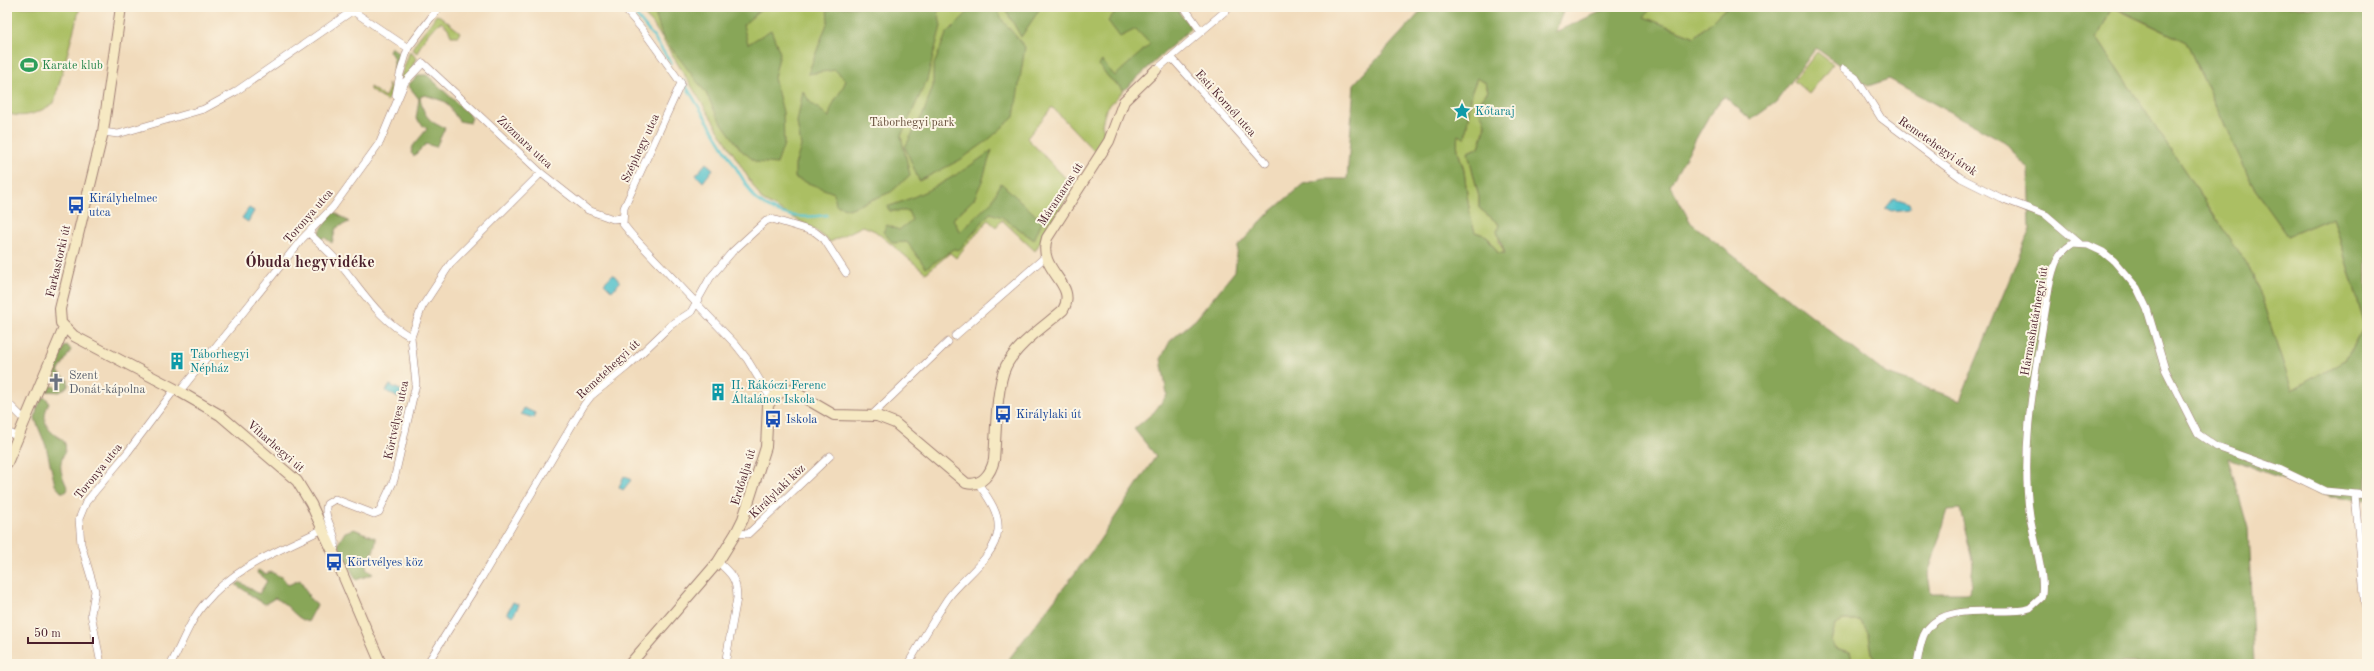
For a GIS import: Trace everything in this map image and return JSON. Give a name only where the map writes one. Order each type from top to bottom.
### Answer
[{"type":"street","name":"Farkastorki út","points":[[64,328],[60,318],[60,309],[103,132],[120,7]]},
{"type":"street","name":"Toronya utca","points":[[395,103],[400,74],[408,48],[439,7]]},
{"type":"street","name":"Széphegy utca","points":[[622,218],[624,208],[680,88],[678,78],[642,29],[623,7]]},
{"type":"street","points":[[1184,7],[1201,31]]},
{"type":"street","name":"Máramaros út","points":[[1045,257],[1044,247],[1047,238],[1109,141],[1124,101],[1156,70],[1230,7]]},
{"type":"street","points":[[103,132],[118,134],[204,109],[235,92],[349,9],[408,48]]},
{"type":"street","name":"Esti Kornél utca","points":[[1171,57],[1266,164]]},
{"type":"street","name":"Toronya utca","points":[[100,664],[91,614],[95,591],[79,530],[82,510],[302,239],[309,234],[333,207],[380,142],[405,82],[423,63]]},
{"type":"street","name":"Zúzmara utca","points":[[423,63],[541,173],[588,210],[613,219],[622,218]]},
{"type":"street","name":"Remetehegyi árok","points":[[1843,69],[1856,78],[1881,118],[1960,178],[2001,198],[2046,215],[2079,243]]},
{"type":"street","name":"Körtvélyes utca","points":[[334,552],[336,540],[326,513],[327,504],[336,499],[374,514],[379,512],[394,480],[416,384],[411,336],[422,308],[451,263],[541,173]]},
{"type":"street","points":[[622,218],[630,234],[697,302],[747,359],[771,399],[776,394],[791,390],[834,415],[871,416],[886,419],[900,426],[966,483],[978,483],[986,478],[992,470],[1001,385],[1007,365],[1021,348],[1064,310],[1067,304],[1066,290],[1045,257],[955,336]]},
{"type":"street","name":"Remetehegyi út","points":[[427,664],[482,577],[584,405],[591,396],[628,366],[671,325],[691,312],[710,278],[732,252],[766,221],[772,219],[815,232],[824,239],[846,273]]},
{"type":"street","points":[[309,234],[344,268],[380,314],[396,328],[411,336]]},
{"type":"street","points":[[2079,243],[2103,252],[2114,261],[2137,288],[2145,303],[2165,369],[2198,434],[2217,447],[2279,469],[2325,491],[2367,495]]},
{"type":"street","name":"Hármashatárhegyi út","points":[[1917,664],[1925,632],[1938,618],[1952,613],[2023,610],[2030,608],[2041,598],[2043,583],[2030,518],[2026,470],[2031,406],[2054,265],[2066,248],[2079,243]]},
{"type":"street","points":[[7,463],[64,328]]},
{"type":"street","name":"Viharhegyi út","points":[[64,328],[74,336],[178,390],[220,415],[297,481],[334,552],[381,664]]},
{"type":"street","points":[[871,416],[948,342]]},
{"type":"street","name":"Erdőalja út","points":[[630,664],[718,562],[736,534],[761,466],[766,447],[766,414],[771,399]]},
{"type":"street","points":[[7,402],[26,421]]},
{"type":"street","points":[[7,432],[18,437]]},
{"type":"street","name":"Királylaki köz","points":[[736,534],[748,534],[830,456]]},
{"type":"street","points":[[908,664],[948,598],[980,563],[996,538],[998,530],[996,513],[978,483]]},
{"type":"street","points":[[2355,495],[2367,629]]},
{"type":"street","points":[[171,664],[197,614],[225,582],[256,562],[323,529]]},
{"type":"street","points":[[718,562],[734,577],[737,587],[737,598],[726,664]]},
{"type":"green space","points":[[7,7],[80,7],[54,103],[32,114],[20,116],[7,113]]},
{"type":"green space","name":"Táborhegyi park","points":[[637,7],[1175,7],[1124,90],[1106,109],[1102,124],[1105,135],[1094,151],[1052,107],[1027,138],[1073,186],[1035,251],[1002,220],[996,227],[988,220],[956,258],[950,253],[926,273],[875,231],[863,226],[830,242],[814,229],[762,200],[653,24]]},
{"type":"green space","points":[[653,7],[764,7],[743,25],[748,44],[771,30],[780,53],[774,78],[783,112],[784,144],[777,164],[756,162],[741,150],[717,116],[706,93],[662,36]]},
{"type":"green space","points":[[827,7],[937,7],[941,26],[927,80],[901,136],[910,175],[891,192],[849,209],[836,205],[834,193],[795,178],[795,165],[801,146],[797,122],[803,91],[810,102],[829,117],[832,106],[846,80],[835,70],[808,74],[828,21]]},
{"type":"green space","points":[[973,7],[996,7],[1003,21],[1025,47],[1014,117],[987,141],[960,160],[919,181],[905,147],[924,112],[933,86],[933,67],[946,34]]},
{"type":"green space","points":[[1004,7],[1041,7],[1021,37]]},
{"type":"green space","points":[[1119,7],[1175,7],[1191,28],[1124,90],[1109,78],[1099,65],[1102,61],[1115,76],[1150,44],[1136,29],[1120,37],[1108,21]]},
{"type":"green space","points":[[1425,7],[1565,7],[1555,32],[1611,7],[1652,7],[1644,17],[1695,37],[1727,7],[2112,7],[2097,38],[2254,276],[2292,390],[2346,359],[2365,325],[2333,217],[2288,236],[2255,190],[2186,42],[2114,7],[2367,7],[2367,500],[2330,497],[2228,458],[2248,528],[2254,664],[1878,664],[1872,653],[1869,635],[1860,620],[1843,620],[1835,625],[1831,641],[1835,648],[1850,652],[1853,664],[1005,664],[1095,547],[1156,456],[1134,429],[1154,412],[1167,395],[1161,359],[1170,341],[1196,319],[1235,271],[1238,246],[1268,214],[1303,184],[1324,179],[1347,179],[1354,84]],"holes":[[[1816,48],[1868,86],[1889,79],[2005,142],[2028,169],[2030,229],[1960,400],[1885,373],[1691,223],[1670,185],[1710,114],[1724,96],[1751,120],[1776,102]],[[1477,78],[1486,83],[1488,91],[1481,100],[1478,109],[1484,120],[1485,128],[1479,147],[1468,152],[1479,197],[1479,208],[1499,224],[1497,232],[1505,253],[1498,253],[1487,236],[1475,232],[1469,209],[1464,171],[1458,149],[1458,135],[1465,138],[1472,91]],[[1960,509],[1973,564],[1970,593],[1931,593],[1928,574],[1948,510]]]},
{"type":"green space","points":[[1652,7],[1727,7],[1695,37],[1643,17]]},
{"type":"green space","points":[[2112,7],[2186,42],[2255,190],[2288,236],[2333,217],[2365,325],[2346,359],[2292,390],[2254,276],[2097,38]]},
{"type":"green space","points":[[436,15],[440,16],[460,32],[458,36],[451,36],[448,28],[441,22],[437,24],[427,36],[417,53],[412,49]]},
{"type":"green space","points":[[391,47],[402,55],[396,76],[393,75],[394,62],[389,51]]},
{"type":"green space","points":[[410,51],[416,58],[409,75],[403,83],[401,76]]},
{"type":"green space","points":[[1817,52],[1833,64],[1809,94],[1794,81]]},
{"type":"green space","points":[[419,75],[427,75],[472,117],[470,123],[459,121],[446,102],[425,95],[420,97],[427,117],[434,123],[445,128],[436,147],[426,144],[414,156],[411,153],[413,146],[427,129],[416,119],[419,99],[408,85]]},
{"type":"green space","points":[[1477,78],[1486,83],[1488,91],[1481,100],[1484,113],[1484,129],[1479,147],[1468,152],[1479,197],[1479,208],[1499,224],[1499,242],[1505,253],[1498,253],[1487,236],[1475,232],[1469,209],[1464,171],[1458,148],[1458,135],[1465,138],[1472,91]]},
{"type":"green space","points":[[388,83],[392,89],[387,101],[370,90],[370,87],[385,97],[389,88]]},
{"type":"green space","points":[[992,150],[982,181],[974,199],[953,219],[960,232],[992,201],[1001,183],[1042,221],[1034,240],[1002,217],[990,213],[959,250],[954,249],[926,268],[907,242],[893,243],[883,232],[887,225],[899,230],[912,220],[908,211],[890,211],[887,207],[942,183]]},
{"type":"green space","points":[[333,211],[349,222],[336,228],[332,243],[324,237],[321,240],[317,236]]},
{"type":"green space","points":[[67,345],[71,350],[58,372],[68,380],[68,386],[60,392],[45,391],[45,386],[47,384],[58,388],[62,383],[50,373]]},
{"type":"green space","points":[[43,397],[47,399],[49,403],[45,416],[46,424],[50,431],[63,440],[65,444],[61,467],[68,489],[66,492],[61,492],[55,485],[46,446],[35,419],[37,408]]},
{"type":"green space","points":[[354,529],[376,538],[375,548],[368,560],[366,569],[373,574],[356,580],[338,544],[345,532]]},
{"type":"green space","points":[[258,570],[265,574],[271,572],[283,578],[288,585],[300,580],[311,600],[317,605],[308,622],[303,620],[275,598],[265,604],[236,585],[240,582],[259,594],[267,581],[257,573]]},
{"type":"green space","points":[[1843,620],[1860,620],[1869,635],[1872,653],[1878,664],[1853,664],[1850,652],[1835,648],[1831,641],[1835,625]]},
{"type":"water","points":[[706,163],[713,169],[703,182],[696,175]]},
{"type":"water","points":[[1894,198],[1910,203],[1911,206],[1909,209],[1890,211],[1885,209]]},
{"type":"water","points":[[249,208],[254,211],[248,222],[242,218]]},
{"type":"water","points":[[613,274],[620,282],[612,291],[604,283]]},
{"type":"water","points":[[390,385],[402,391],[398,398],[386,391]]},
{"type":"water","points":[[524,408],[535,413],[534,418],[521,414]]},
{"type":"water","points":[[624,476],[631,480],[623,490],[619,487]]},
{"type":"water","points":[[513,602],[519,605],[513,616],[507,613]]},
{"type":"waterway","points":[[629,7],[652,35],[671,63]]},
{"type":"waterway","points":[[683,81],[755,199],[773,210],[789,215],[807,217],[827,215]]},
{"type":"place","name":"Karate klub","points":[[29,65]]},
{"type":"place","name":"Kőtaraj","points":[[1462,111]]},
{"type":"place","name":"Királyhelmec utca","points":[[76,205]]},
{"type":"place","name":"Táborhegyi Népház","points":[[177,361]]},
{"type":"place","name":"Szent Donát-kápolna","points":[[56,382]]},
{"type":"place","name":"II. Rákóczi Ferenc Általános Iskola","points":[[718,392]]},
{"type":"place","name":"Királylaki út","points":[[1003,414]]},
{"type":"place","name":"Iskola","points":[[773,419]]},
{"type":"place","name":"Körtvélyes köz","points":[[334,562]]},
{"type":"district","name":"Óbuda hegyvidéke","points":[[310,261]]}]
